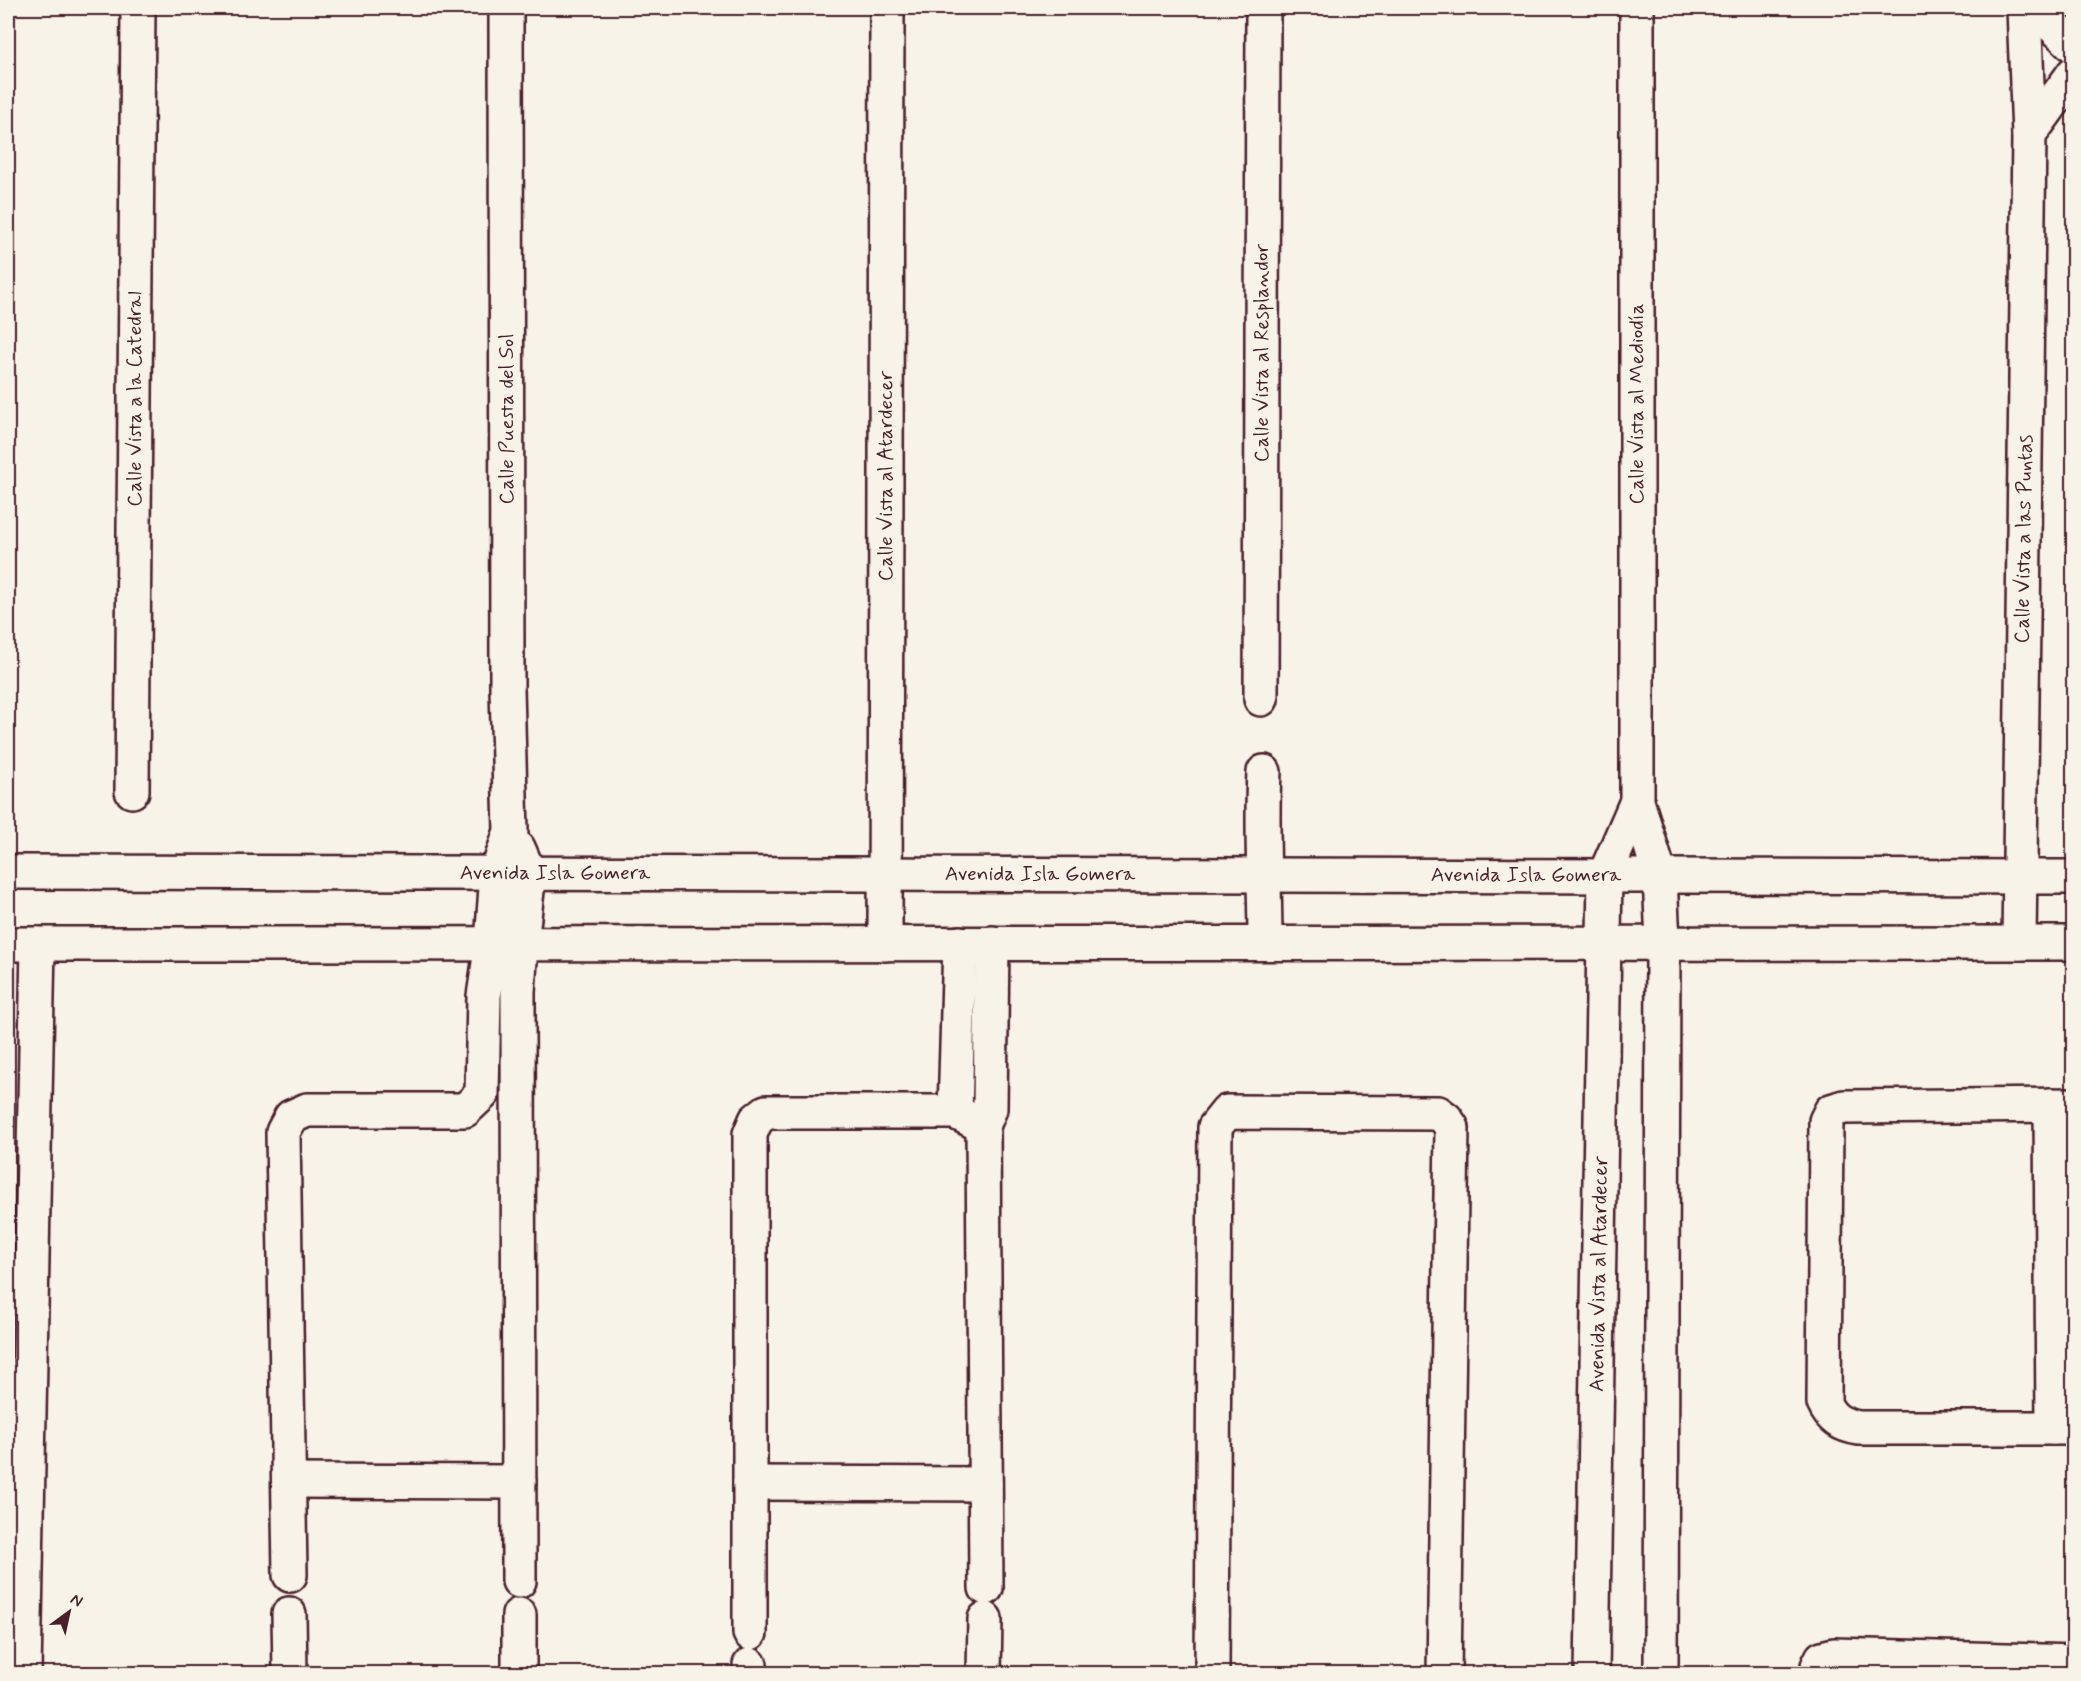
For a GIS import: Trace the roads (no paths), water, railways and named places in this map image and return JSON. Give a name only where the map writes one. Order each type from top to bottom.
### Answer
[{"type":"street","name":"Calle Vista a la Catedral","points":[[132,791],[138,8]]},
{"type":"street","name":"Calle Puesta del Sol","points":[[506,8],[507,689],[513,873]]},
{"type":"street","name":"Calle Vista al Atardecer","points":[[885,944],[887,8]]},
{"type":"street","name":"Calle Vista al Resplandor","points":[[1261,699],[1263,8]]},
{"type":"street","name":"Calle Vista al Mediodía","points":[[1637,8],[1637,801],[1660,876]]},
{"type":"street","name":"Calle Vista a las Puntas","points":[[2019,943],[2030,135],[2024,8]]},
{"type":"street","points":[[2034,8],[2073,46]]},
{"type":"street","points":[[2030,135],[2073,73]]},
{"type":"street","points":[[1264,772],[1262,807],[1265,943]]},
{"type":"street","name":"Calle Vista al Mediodía","points":[[1605,876],[1637,801]]},
{"type":"street","name":"Avenida Isla Gomera","points":[[8,872],[2073,877]]},
{"type":"street","points":[[290,1575],[283,1132],[291,1117],[307,1110],[465,1110],[482,1094],[484,996],[506,944],[513,873]]},
{"type":"street","name":"Avenida Vista al Atardecer","points":[[1592,1674],[1605,876]]},
{"type":"street","points":[[1660,876],[1663,943],[1661,1674]]},
{"type":"street","points":[[960,943],[976,1116],[985,1484],[984,1674]]},
{"type":"street","points":[[976,1116],[992,943]]},
{"type":"street","points":[[24,1674],[22,944],[2073,943]]},
{"type":"street","points":[[506,944],[518,992],[519,1581]]},
{"type":"street","points":[[2062,1105],[2063,1428],[1858,1428],[1840,1423],[1833,1418],[1824,1403],[1826,1121],[1831,1111],[1844,1107],[2062,1105]]},
{"type":"street","points":[[750,1657],[750,1134],[756,1120],[766,1112],[976,1116]]},
{"type":"street","points":[[1212,1674],[1215,1128],[1227,1112],[1438,1113],[1452,1128],[1444,1674]]},
{"type":"street","points":[[289,1481],[519,1482]]},
{"type":"street","points":[[750,1483],[985,1484]]},
{"type":"street","points":[[289,1614],[290,1674]]},
{"type":"street","points":[[519,1615],[519,1674]]},
{"type":"street","points":[[1821,1674],[1818,1666],[1822,1658],[1834,1655],[2060,1666]]}]
